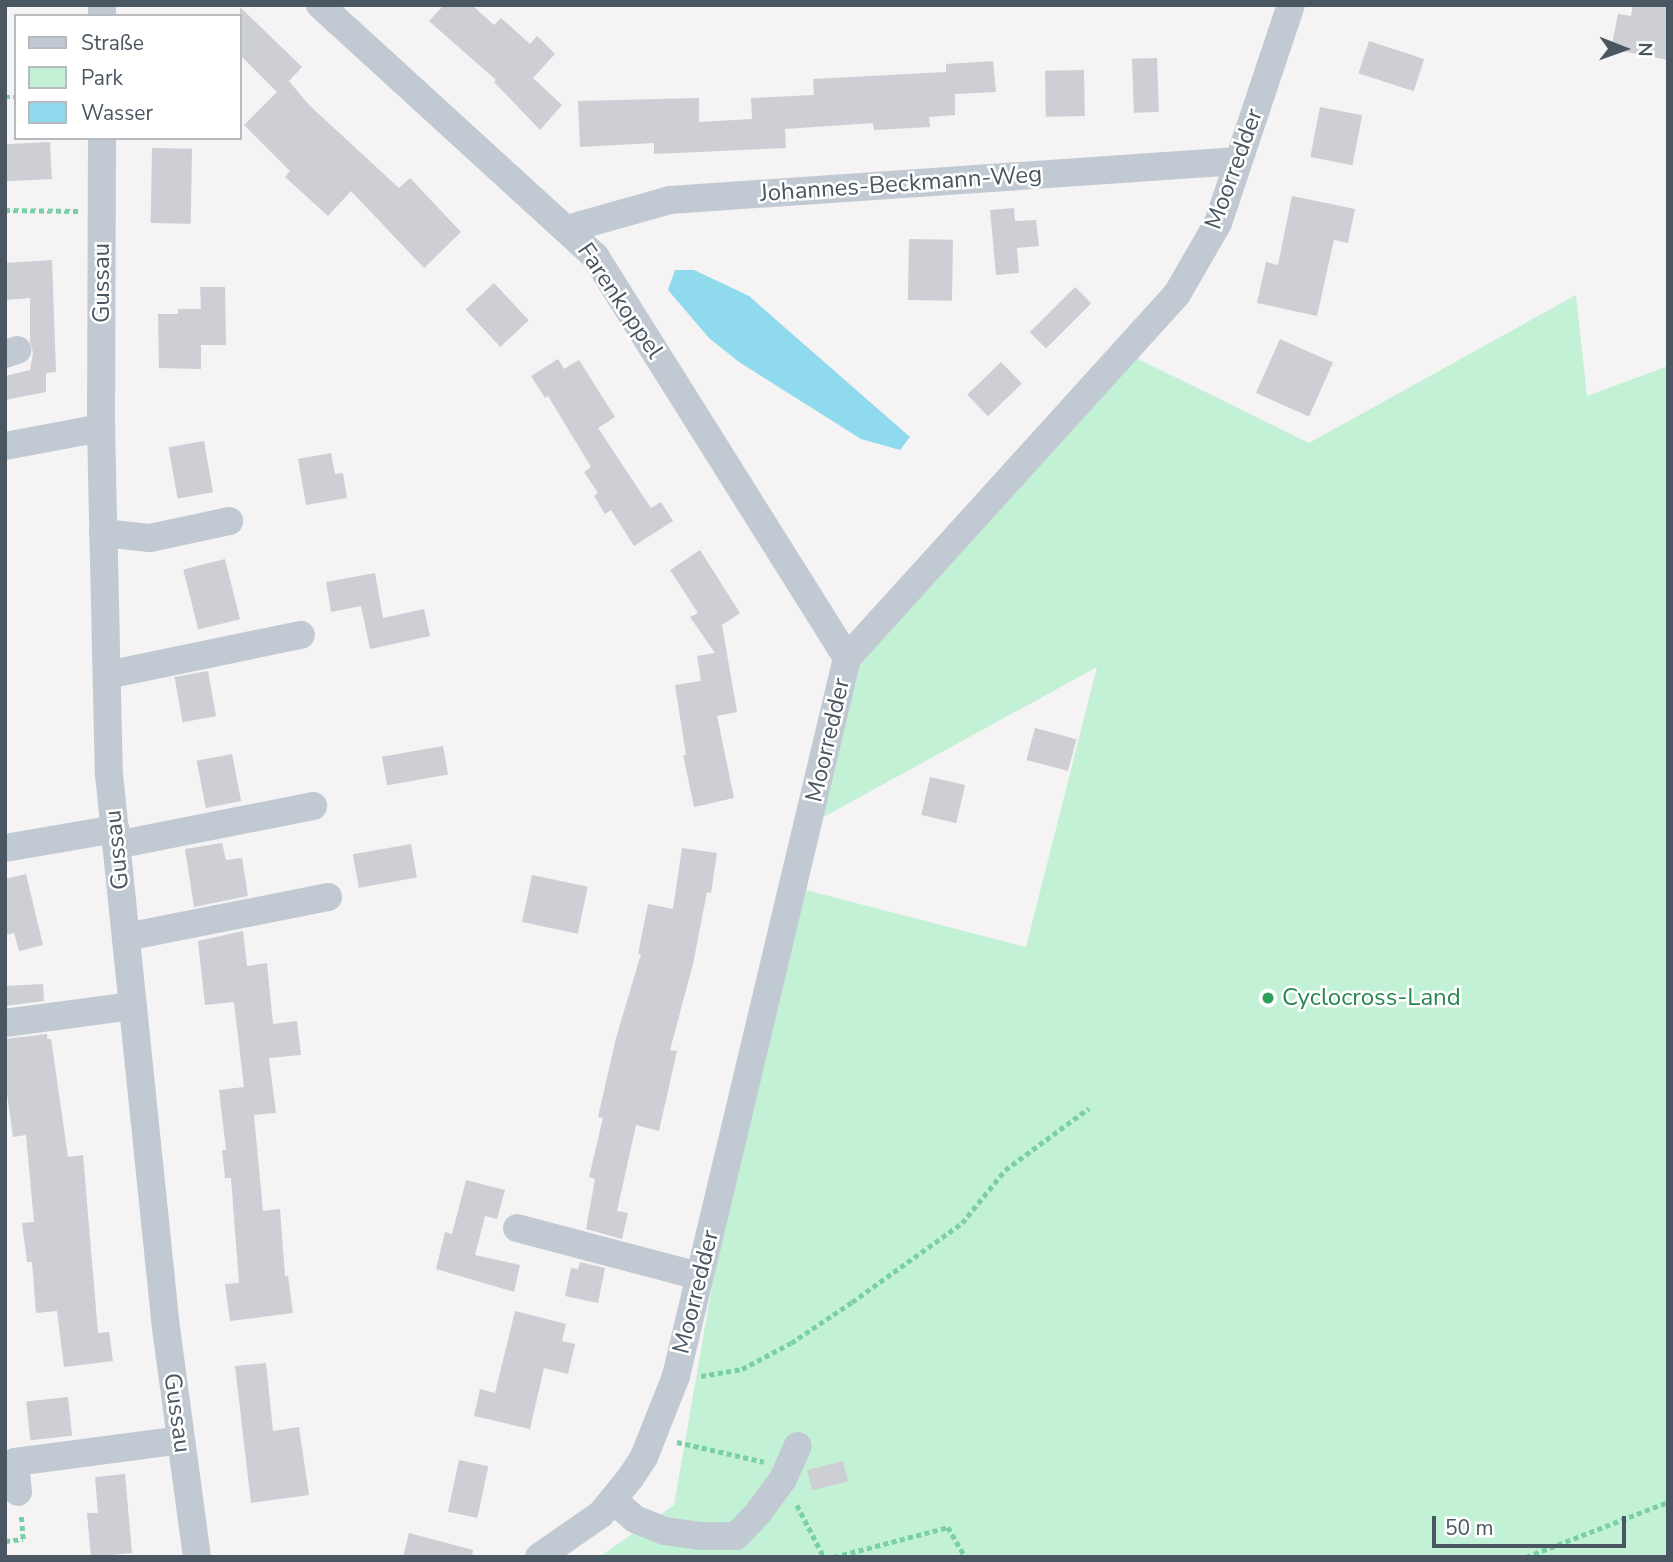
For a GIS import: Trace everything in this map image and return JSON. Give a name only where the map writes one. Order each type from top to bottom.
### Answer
[{"type":"street","name":"Farenkoppel","points":[[320,5],[595,256],[847,658]]},
{"type":"street","name":"Moorredder","points":[[539,1557],[588,1525],[613,1500],[644,1457],[676,1376],[847,658],[1177,294],[1218,223],[1291,5]]},
{"type":"street","name":"Gussau","points":[[102,140],[101,428],[109,774],[166,1328],[197,1557]]},
{"type":"street","name":"Johannes-Beckmann-Weg","points":[[567,229],[670,200],[1238,161]]},
{"type":"street","points":[[5,446],[101,428]]},
{"type":"street","points":[[103,533],[150,538],[229,521]]},
{"type":"street","points":[[107,675],[301,635]]},
{"type":"street","points":[[5,848],[116,837],[313,806]]},
{"type":"street","points":[[126,937],[328,897]]},
{"type":"street","points":[[5,1023],[133,1006]]},
{"type":"street","points":[[517,1228],[699,1276]]},
{"type":"street","points":[[18,1492],[15,1462],[181,1440]]},
{"type":"street","points":[[613,1500],[635,1519],[665,1531],[700,1536],[737,1536],[783,1479],[798,1446]]},
{"type":"path","points":[[5,210],[102,212]]},
{"type":"path","points":[[676,1376],[708,1376],[742,1369],[791,1343],[962,1223],[1005,1170],[1089,1108]]},
{"type":"path","points":[[5,1541],[23,1539],[18,1492]]},
{"type":"path","points":[[1526,1557],[1668,1502]]},
{"type":"path","points":[[834,1557],[948,1527],[965,1557]]},
{"type":"green space","points":[[1576,295],[1587,396],[1668,366],[1668,1557],[599,1557],[674,1505],[747,1085],[794,887],[1026,947],[1097,667],[809,825],[847,658],[1124,352],[1309,443]]},
{"type":"water","points":[[675,270],[694,270],[749,296],[910,437],[900,450],[861,439],[739,362],[709,338],[668,290]]},
{"type":"building","points":[[444,5],[472,5],[494,25],[501,18],[530,44],[537,36],[555,54],[533,78],[562,105],[540,130],[494,82],[496,80],[429,21]]},
{"type":"building","points":[[1633,5],[1668,5],[1668,60],[1611,49],[1618,14],[1631,16]]},
{"type":"building","points":[[240,7],[302,67],[289,81],[309,105],[399,188],[410,178],[461,232],[424,268],[351,191],[328,216],[285,177],[290,171],[244,125],[277,92],[242,57]]},
{"type":"building","points":[[1369,41],[1424,59],[1414,91],[1358,73]]},
{"type":"building","points":[[1157,58],[1159,112],[1134,113],[1132,59]]},
{"type":"building","points":[[993,61],[996,92],[955,94],[955,115],[929,117],[930,127],[874,130],[873,123],[785,129],[786,148],[654,154],[654,143],[580,147],[578,101],[699,98],[699,122],[752,119],[751,98],[814,95],[813,79],[946,72],[946,64]]},
{"type":"building","points":[[1084,70],[1085,116],[1046,117],[1045,71]]},
{"type":"building","points":[[1320,107],[1362,115],[1352,165],[1310,157]]},
{"type":"building","points":[[50,142],[52,179],[7,181],[5,144]]},
{"type":"building","points":[[152,148],[192,149],[191,224],[151,223]]},
{"type":"building","points":[[1292,196],[1355,209],[1348,243],[1334,240],[1317,316],[1257,303],[1266,262],[1278,265]]},
{"type":"building","points":[[1014,208],[1015,221],[1036,220],[1039,246],[1017,248],[1019,273],[996,275],[990,210]]},
{"type":"building","points":[[909,239],[953,240],[952,301],[908,300]]},
{"type":"building","points":[[52,260],[56,372],[46,373],[46,392],[5,400],[5,376],[30,370],[33,353],[30,341],[30,298],[5,300],[5,263]]},
{"type":"building","points":[[494,283],[529,320],[500,347],[465,310]]},
{"type":"building","points":[[200,287],[225,287],[226,345],[201,345],[201,369],[159,368],[158,314],[178,314],[178,309],[201,309]]},
{"type":"building","points":[[1075,287],[1091,303],[1046,349],[1030,332]]},
{"type":"building","points":[[1280,339],[1333,363],[1309,416],[1256,393]]},
{"type":"building","points":[[558,359],[564,369],[579,360],[615,417],[598,428],[651,508],[661,502],[673,521],[634,546],[611,510],[605,514],[594,496],[598,493],[584,472],[591,467],[548,396],[545,398],[531,376]]},
{"type":"building","points":[[1001,362],[1022,384],[988,416],[967,395]]},
{"type":"building","points":[[204,441],[213,492],[178,498],[169,447]]},
{"type":"building","points":[[331,453],[335,474],[343,473],[347,498],[306,505],[298,459]]},
{"type":"building","points":[[700,550],[740,613],[722,625],[737,712],[717,716],[734,798],[694,807],[683,755],[686,755],[675,685],[701,681],[697,656],[715,653],[690,617],[698,613],[670,570]]},
{"type":"building","points":[[225,559],[240,619],[198,630],[183,569]]},
{"type":"building","points":[[375,573],[383,618],[424,609],[430,636],[370,649],[361,606],[331,612],[326,582]]},
{"type":"building","points":[[208,671],[216,716],[183,722],[175,677]]},
{"type":"building","points":[[1035,728],[1077,739],[1068,771],[1026,760]]},
{"type":"building","points":[[443,746],[448,775],[387,785],[382,757]]},
{"type":"building","points":[[232,754],[241,801],[206,808],[197,761]]},
{"type":"building","points":[[930,777],[965,785],[956,823],[921,815]]},
{"type":"building","points":[[222,843],[226,860],[242,858],[248,896],[194,907],[185,849]]},
{"type":"building","points":[[411,844],[417,877],[359,888],[353,854]]},
{"type":"building","points":[[682,848],[717,853],[711,893],[707,892],[693,964],[670,1050],[677,1051],[659,1131],[636,1125],[617,1211],[628,1213],[622,1239],[586,1229],[595,1179],[589,1177],[603,1118],[598,1117],[616,1038],[641,954],[638,954],[648,904],[673,909]]},
{"type":"building","points":[[26,874],[43,945],[19,951],[14,933],[5,935],[5,879]]},
{"type":"building","points":[[532,875],[588,887],[578,934],[522,922]]},
{"type":"building","points":[[243,931],[247,966],[267,963],[273,1024],[297,1021],[301,1055],[269,1058],[276,1113],[254,1115],[263,1211],[280,1209],[285,1276],[288,1276],[293,1313],[230,1321],[225,1284],[239,1283],[231,1178],[225,1178],[222,1150],[226,1150],[219,1090],[244,1087],[234,1002],[205,1005],[198,941]]},
{"type":"building","points":[[43,984],[44,1001],[5,1006],[5,986]]},
{"type":"building","points":[[47,1034],[47,1039],[51,1039],[68,1157],[83,1155],[98,1333],[109,1332],[113,1361],[64,1367],[57,1311],[36,1313],[32,1262],[27,1262],[22,1223],[34,1222],[26,1135],[13,1137],[5,1079],[5,1039]]},
{"type":"building","points":[[466,1180],[505,1190],[497,1219],[485,1216],[475,1255],[520,1265],[514,1292],[436,1269],[445,1232],[452,1234]]},
{"type":"building","points":[[580,1262],[605,1268],[598,1303],[565,1296],[571,1268],[578,1269]]},
{"type":"building","points":[[515,1311],[566,1324],[562,1341],[575,1344],[568,1374],[544,1368],[530,1429],[474,1416],[480,1389],[495,1393]]},
{"type":"building","points":[[266,1363],[273,1431],[299,1427],[309,1495],[251,1503],[235,1366]]},
{"type":"building","points":[[68,1397],[72,1436],[30,1440],[26,1401]]},
{"type":"building","points":[[459,1460],[488,1466],[477,1518],[448,1512]]},
{"type":"building","points":[[843,1461],[848,1481],[812,1490],[807,1470]]},
{"type":"building","points":[[125,1474],[132,1553],[91,1557],[87,1513],[98,1513],[95,1477]]},
{"type":"building","points":[[409,1533],[473,1550],[472,1557],[403,1557]]},
{"type":"place","name":"Cyclocross-Land","points":[[1268,998]]}]
